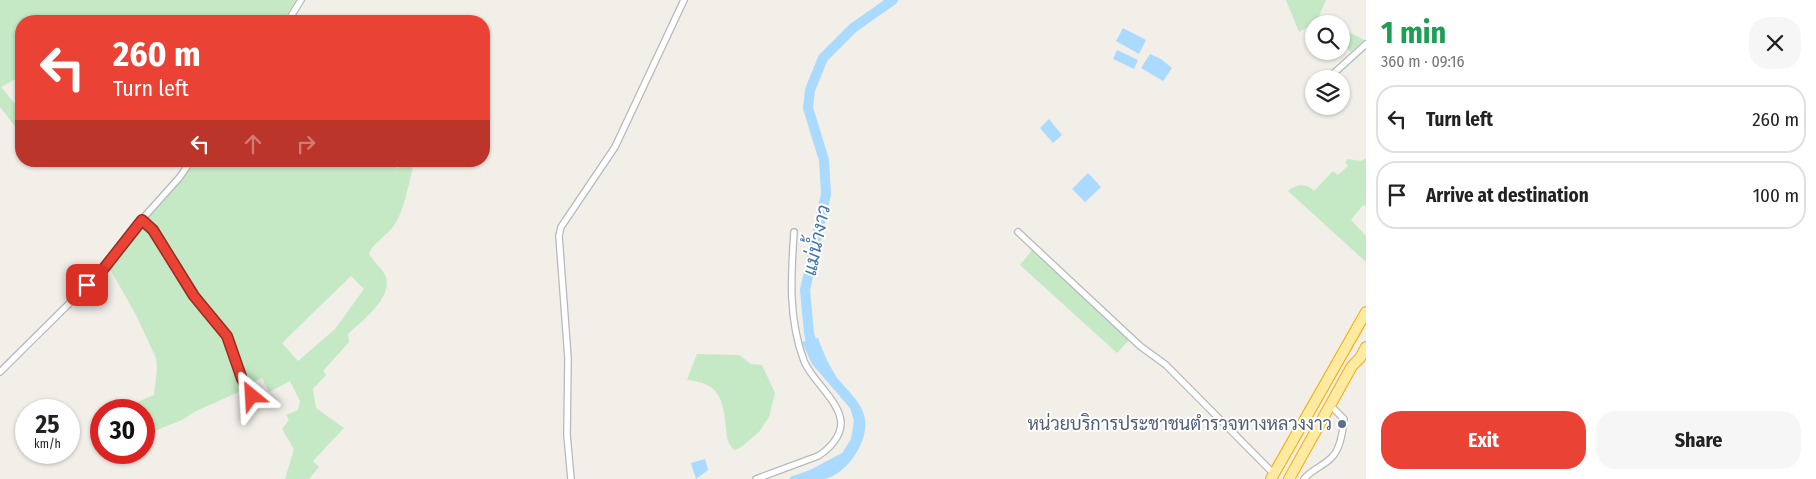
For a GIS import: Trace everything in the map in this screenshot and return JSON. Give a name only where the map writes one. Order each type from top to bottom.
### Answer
[{"type":"highway","points":[[1273,476],[1366,312]]},
{"type":"highway","points":[[1289,479],[1352,366],[1363,357],[1366,347]]},
{"type":"street","points":[[292,15],[301,0]]},
{"type":"street","points":[[571,479],[567,435],[568,358],[560,226],[615,147],[684,0]]},
{"type":"street","points":[[1337,70],[1366,44]]},
{"type":"street","points":[[0,372],[101,272],[187,167]]},
{"type":"street","points":[[142,220],[153,230],[194,296],[227,336],[242,379],[252,396]]},
{"type":"street","points":[[756,479],[818,456],[831,446],[840,431],[839,415],[807,366],[794,328],[790,291],[794,232]]},
{"type":"street","points":[[1018,232],[1140,346],[1166,365],[1273,476]]},
{"type":"street","points":[[1304,479],[1332,457],[1337,450],[1344,419],[1330,406]]},
{"type":"green space","points":[[0,0],[296,0],[287,15],[15,15],[15,79],[1,87],[15,104],[15,126],[0,107]]},
{"type":"green space","points":[[1286,0],[1326,0],[1319,15],[1305,15],[1305,29],[1299,32]]},
{"type":"green space","points":[[1350,33],[1364,40],[1350,51]]},
{"type":"green space","points":[[1366,158],[1366,206],[1363,205],[1351,220],[1366,236],[1366,262],[1288,191],[1301,185],[1314,191],[1333,171],[1338,175],[1348,166],[1345,162],[1348,159],[1361,161]]},
{"type":"green space","points":[[192,167],[396,167],[397,169],[400,167],[413,167],[404,202],[395,224],[369,253],[385,275],[387,283],[385,291],[376,308],[348,334],[349,342],[323,371],[326,375],[313,389],[316,408],[344,428],[313,461],[319,467],[309,479],[285,479],[294,449],[282,429],[289,420],[286,415],[298,410],[300,401],[290,381],[269,392],[262,378],[249,384],[250,387],[196,411],[182,420],[155,431],[155,399],[144,399],[154,395],[157,369],[156,358],[136,315],[109,267]],"holes":[[[351,276],[364,289],[335,329],[298,361],[282,343]]]},
{"type":"green space","points":[[1033,249],[1130,339],[1117,353],[1020,265]]},
{"type":"green space","points":[[697,354],[739,355],[751,364],[762,365],[775,393],[769,417],[759,432],[740,448],[734,450],[729,443],[723,409],[718,394],[707,385],[687,380]]},
{"type":"water","points":[[1123,28],[1146,40],[1139,54],[1116,41]]},
{"type":"water","points":[[1117,50],[1138,60],[1134,69],[1113,59]]},
{"type":"water","points":[[1150,54],[1161,59],[1172,68],[1163,81],[1141,68]]},
{"type":"water","points":[[1049,119],[1062,135],[1053,143],[1040,128]]},
{"type":"water","points":[[1088,173],[1101,187],[1085,202],[1072,189]]},
{"type":"water","points":[[818,338],[826,359],[838,379],[861,407],[865,422],[865,432],[857,452],[834,475],[825,479],[790,479],[790,477],[810,470],[842,453],[851,439],[854,421],[850,408],[812,364],[802,342]]},
{"type":"water","points":[[705,459],[708,470],[696,479],[691,463]]},
{"type":"waterway","name":"แม่น้ำงาว","points":[[814,353],[809,333],[805,290],[826,194],[824,160],[808,108],[810,90],[823,58],[853,28],[893,0]]},
{"type":"place","name":"หน่วยบริการประชาชนตำรวจทางหลวงงาว","points":[[1342,424]]},
{"type":"route","points":[[87,285],[101,272],[142,220],[153,230],[204,310],[227,336],[242,379],[252,396]]}]
